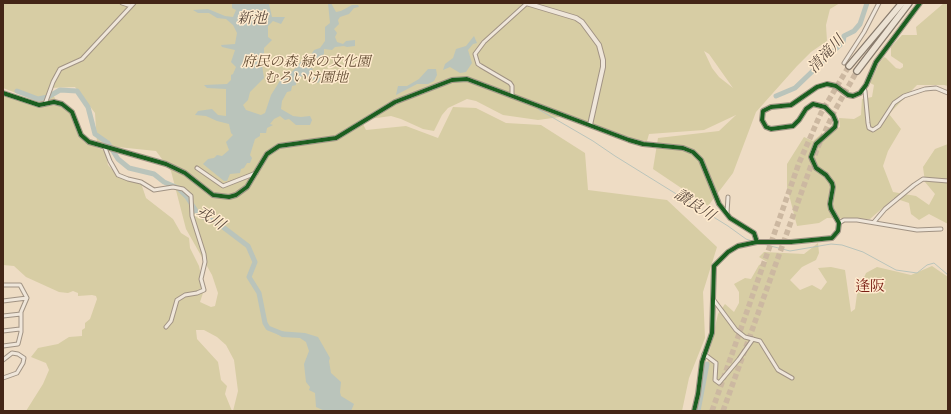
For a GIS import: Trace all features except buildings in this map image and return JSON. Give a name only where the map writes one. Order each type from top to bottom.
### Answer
[{"type":"highway","points":[[846,64],[902,3]]},
{"type":"highway","points":[[857,71],[909,3]]},
{"type":"street","points":[[122,3],[131,6]]},
{"type":"street","points":[[45,104],[53,82],[60,69],[82,59],[134,3]]},
{"type":"street","points":[[512,96],[512,86],[478,64],[475,54],[477,49],[526,3],[567,14],[582,22],[599,45],[602,53],[603,67],[590,125]]},
{"type":"street","points":[[846,64],[879,3]]},
{"type":"street","points":[[694,411],[704,354],[712,333],[714,266],[728,252],[738,246],[757,242],[791,242],[832,238],[838,231],[838,223],[831,209],[832,183],[826,175],[816,168],[811,157],[816,144],[835,127],[836,122],[833,115],[825,107],[813,104],[806,109],[795,124],[778,130],[771,130],[766,127],[761,116],[766,108],[791,105],[817,87],[824,84],[833,84],[851,95],[860,93],[864,89],[876,62],[920,3]]},
{"type":"street","points":[[3,93],[39,105],[57,102],[67,107],[72,112],[84,138],[92,144],[172,166],[189,176],[211,193],[220,197],[234,196],[247,187],[267,154],[279,146],[336,138],[395,102],[452,80],[467,79],[636,142],[683,148],[693,152],[701,160],[719,204],[730,218],[754,233],[757,242]]},
{"type":"street","points":[[864,89],[866,92],[869,128],[873,130],[879,126],[894,103],[904,96],[925,89],[936,88],[948,93]]},
{"type":"street","points":[[105,148],[118,175],[140,182],[154,190],[173,187],[183,189],[190,195],[192,216],[204,254],[205,262],[201,279],[204,290],[185,295],[177,300],[171,321],[166,327]]},
{"type":"street","points":[[197,168],[224,186],[256,173]]},
{"type":"street","points":[[874,222],[885,209],[923,179],[948,181]]},
{"type":"street","points":[[727,214],[728,197]]},
{"type":"street","points":[[838,223],[844,220],[874,222],[917,230],[941,229]]},
{"type":"street","points":[[3,284],[20,285],[27,298],[21,314],[21,332],[18,344],[3,346]]},
{"type":"street","points":[[3,301],[27,298]]},
{"type":"street","points":[[713,299],[741,336],[760,341],[778,370],[792,378]]},
{"type":"street","points":[[3,316],[21,314]]},
{"type":"street","points":[[3,331],[20,329]]},
{"type":"street","points":[[704,354],[716,362],[715,380],[719,383],[753,339]]},
{"type":"street","points":[[3,360],[12,353],[18,354],[24,358],[17,373],[3,378]]},
{"type":"green space","name":"府民の森 緑の文化園 むろいけ園地","points":[[3,3],[840,3],[830,9],[826,25],[827,41],[811,52],[797,66],[756,112],[733,173],[708,206],[653,169],[658,138],[719,131],[736,115],[704,130],[649,134],[647,141],[632,140],[587,123],[560,117],[538,120],[503,115],[476,101],[467,99],[448,108],[442,115],[434,131],[423,129],[391,116],[369,119],[378,114],[375,111],[361,120],[366,130],[406,126],[438,138],[453,107],[476,108],[506,123],[541,125],[585,153],[588,190],[667,200],[717,247],[703,292],[705,338],[689,378],[682,411],[233,411],[238,391],[234,360],[226,345],[217,337],[204,330],[196,330],[197,339],[218,362],[221,380],[227,386],[225,394],[232,411],[26,411],[43,384],[49,370],[46,363],[31,357],[38,348],[58,344],[69,337],[82,336],[82,330],[85,328],[85,323],[90,319],[97,299],[96,296],[92,295],[78,296],[78,293],[73,291],[68,293],[59,292],[26,277],[14,266],[3,265],[3,95],[37,107],[60,105],[71,113],[84,142],[105,151],[108,165],[119,177],[141,183],[146,198],[173,219],[181,233],[189,238],[190,248],[199,266],[204,290],[200,302],[211,307],[215,306],[218,293],[212,275],[186,229],[171,171],[156,151],[108,146],[97,143],[95,113],[75,87],[49,88],[56,100],[39,102],[3,88]],"holes":[[[704,51],[709,54],[733,88],[719,77],[712,68]]]},
{"type":"green space","points":[[944,3],[948,3],[948,86],[917,85],[889,114],[901,129],[888,151],[883,166],[893,192],[916,196],[929,205],[935,194],[925,182],[923,167],[935,149],[948,144],[948,224],[929,214],[919,220],[911,214],[909,203],[894,198],[870,219],[827,218],[819,223],[797,226],[787,187],[787,164],[804,137],[813,141],[820,135],[840,127],[839,118],[854,119],[861,115],[862,99],[872,97],[874,85],[870,83],[884,57],[896,68],[900,69],[903,67],[903,64],[891,56],[891,47],[902,35],[917,35],[916,27]]},
{"type":"green space","points":[[818,243],[819,253],[816,260],[802,267],[790,280],[800,290],[812,285],[821,290],[827,282],[818,268],[831,267],[845,270],[851,312],[855,309],[857,294],[866,273],[877,267],[911,275],[932,266],[948,277],[948,411],[700,411],[709,354],[718,314],[725,304],[734,312],[739,303],[739,292],[734,284],[745,278],[751,279],[759,265],[767,262],[759,257],[764,252],[804,254]]},
{"type":"water","name":"新池","points":[[328,3],[331,3],[336,12],[352,5],[358,5],[359,7],[354,8],[349,14],[340,17],[338,20],[339,24],[334,29],[337,33],[335,37],[337,42],[343,44],[346,41],[355,40],[355,46],[335,47],[332,50],[324,49],[324,54],[316,59],[313,65],[309,67],[313,69],[311,73],[321,79],[318,83],[312,78],[302,76],[296,82],[296,85],[292,86],[291,91],[287,92],[282,101],[281,109],[293,116],[310,116],[312,120],[310,125],[296,125],[289,119],[285,120],[280,116],[274,119],[270,124],[273,125],[267,128],[266,133],[260,133],[260,136],[255,139],[250,155],[252,158],[250,163],[247,163],[244,168],[241,169],[240,173],[230,174],[227,181],[224,181],[203,164],[208,159],[214,158],[217,155],[222,156],[229,150],[226,142],[233,135],[229,124],[206,116],[195,115],[198,111],[212,109],[218,115],[226,116],[226,89],[207,88],[204,85],[227,84],[231,80],[231,75],[236,67],[231,62],[235,50],[222,47],[221,45],[235,44],[237,33],[233,25],[226,19],[217,18],[209,13],[198,13],[193,10],[208,9],[225,16],[233,17],[236,10],[232,8],[232,4],[269,4],[272,17],[285,17],[281,24],[273,21],[268,26],[268,37],[272,40],[264,48],[264,53],[267,57],[262,65],[264,78],[250,92],[248,100],[243,105],[246,110],[261,115],[265,113],[271,95],[283,76],[287,76],[302,60],[311,55],[314,50],[320,48],[325,41],[325,27],[330,23]]},
{"type":"water","points":[[474,36],[477,43],[473,44],[468,50],[472,63],[466,72],[460,73],[450,67],[443,70],[445,64],[453,58],[456,49],[466,46]]},
{"type":"water","points":[[428,69],[436,69],[437,75],[434,81],[428,84],[417,84],[396,95],[398,86],[407,86],[419,79]]},
{"type":"water","points":[[278,331],[305,333],[318,337],[330,358],[331,373],[341,382],[341,396],[354,404],[351,411],[325,411],[316,407],[315,393],[309,390],[310,387],[306,382],[304,364],[309,351],[306,342],[300,338],[282,337],[277,334]]},
{"type":"waterway","name":"清滝川","points":[[776,96],[795,88],[843,42],[844,36],[854,31],[860,24],[867,3]]},
{"type":"waterway","name":"戎川","points":[[17,91],[38,99],[48,97],[60,90],[77,91],[88,107],[95,134],[108,143],[118,159],[129,168],[154,174],[164,182],[178,188],[187,197],[198,214],[209,220],[215,221],[248,246],[255,262],[249,277],[259,293],[265,323],[268,328],[283,334]]},
{"type":"waterway","name":"讃良川","points":[[538,109],[593,141],[728,226],[746,239],[752,241]]},
{"type":"waterway","name":"讃良川","points":[[763,244],[790,251],[831,244],[842,245],[863,252],[896,270],[917,273],[927,265],[934,263],[948,275]]},
{"type":"waterway","points":[[698,411],[707,364]]},
{"type":"tunnel","points":[[712,411],[799,163],[821,113],[849,66]]},
{"type":"tunnel","points":[[723,411],[817,149],[834,112],[857,71]]},
{"type":"cycle path","points":[[694,411],[698,394],[702,362],[712,333],[714,266],[728,252],[738,246],[757,242],[791,242],[832,238],[838,231],[839,223],[831,209],[830,204],[833,187],[832,183],[826,175],[816,168],[811,157],[816,144],[835,127],[836,122],[833,115],[825,107],[813,104],[806,109],[793,126],[771,129],[766,127],[762,120],[763,111],[771,107],[791,105],[817,87],[827,84],[836,86],[848,95],[853,96],[860,93],[866,85],[876,62],[920,3]]},
{"type":"cycle path","points":[[3,93],[39,105],[54,102],[62,104],[72,112],[81,135],[89,142],[166,164],[185,173],[213,195],[229,197],[236,195],[247,187],[267,154],[279,146],[336,138],[395,102],[452,80],[467,79],[629,140],[643,144],[683,148],[693,152],[701,160],[719,204],[730,218],[754,233],[757,242]]},
{"type":"district","name":"逢阪","points":[[870,288]]}]
